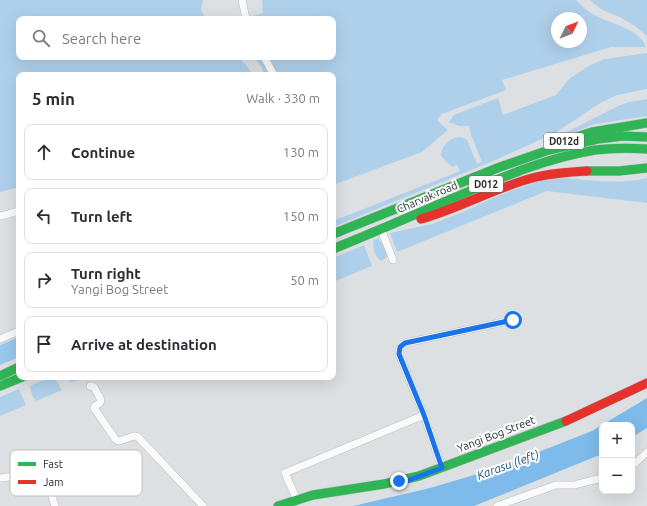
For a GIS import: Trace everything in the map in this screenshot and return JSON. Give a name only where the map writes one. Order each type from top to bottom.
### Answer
[{"type":"main road","name":"D012d","points":[[485,173],[582,134],[647,123]]},
{"type":"main road","name":"Charvak road","points":[[336,233],[485,173],[541,153],[585,141],[623,137],[647,138]]},
{"type":"main road","name":"Charvak road","points":[[336,248],[490,182],[553,159],[586,151],[603,149],[647,149]]},
{"type":"main road","points":[[381,229],[439,215],[509,186],[536,177],[563,172],[647,168]]},
{"type":"main road","points":[[0,376],[16,368]]},
{"type":"main road","points":[[0,386],[16,379]]},
{"type":"main road","name":"Yangi Bog Street","points":[[278,506],[320,494],[409,480],[568,420],[647,383]]},
{"type":"street","points":[[242,0],[245,16]]},
{"type":"street","points":[[266,60],[272,72]]},
{"type":"street","points":[[0,216],[16,212]]},
{"type":"street","points":[[381,229],[393,260]]},
{"type":"street","points":[[442,468],[424,415],[399,354],[400,347],[405,343],[513,320]]},
{"type":"street","points":[[0,340],[16,332]]},
{"type":"street","points":[[90,386],[94,387],[101,400],[100,403],[94,408],[116,440],[119,441],[134,436],[138,437],[203,506]]},
{"type":"street","points":[[297,500],[285,473],[424,415]]},
{"type":"street","points":[[635,463],[647,452]]},
{"type":"street","points":[[0,478],[10,477]]},
{"type":"street","points":[[497,506],[556,485],[574,485],[599,479]]},
{"type":"street","points":[[52,496],[55,506]]},
{"type":"shaded area","points":[[0,0],[203,0],[201,10],[204,16],[16,16],[16,60],[242,60],[252,72],[16,72],[16,188],[0,192]]},
{"type":"shaded area","points":[[262,0],[576,0],[591,13],[637,35],[646,47],[611,47],[502,80],[506,90],[442,114],[437,120],[448,130],[422,152],[336,184],[336,72],[263,72],[256,60],[336,60],[336,16],[252,16],[263,13]]},
{"type":"shaded area","points":[[590,0],[647,0],[647,36],[635,26],[620,17],[602,10]]},
{"type":"shaded area","points":[[647,53],[647,89],[617,95],[602,102],[555,133],[493,161],[336,226],[336,220],[460,171],[457,165],[453,167],[446,162],[441,155],[444,146],[454,138],[458,137],[467,140],[477,164],[482,162],[469,126],[459,126],[449,122],[454,115],[498,98],[503,115],[556,95],[570,78],[590,65],[605,59]]},
{"type":"shaded area","points":[[647,99],[647,116],[595,124],[545,143],[618,106],[629,102]]},
{"type":"shaded area","points":[[562,178],[615,182],[647,178],[647,203],[547,191],[397,252],[390,233],[432,224],[500,195],[539,181]]},
{"type":"shaded area","points":[[378,238],[388,252],[386,258],[381,261],[374,252],[373,241]]},
{"type":"shaded area","points":[[364,245],[372,266],[336,281],[336,257]]},
{"type":"shaded area","points":[[16,338],[16,358],[0,365],[0,345]]},
{"type":"shaded area","points":[[44,380],[56,380],[62,390],[36,401],[32,395],[30,386]]},
{"type":"shaded area","points":[[69,380],[79,380],[70,382]]},
{"type":"shaded area","points":[[19,389],[26,405],[0,416],[0,397]]},
{"type":"water","points":[[647,398],[647,428],[635,435],[635,422],[607,422]]},
{"type":"water","name":"Karasu (left)","points":[[599,427],[599,455],[474,506],[353,506],[430,488],[498,468],[592,431]]},
{"type":"traffic: fast","points":[[564,141],[592,132],[647,123]]},
{"type":"traffic: fast","points":[[336,233],[500,167],[549,150],[598,139],[623,136],[647,137]]},
{"type":"traffic: fast","points":[[336,248],[486,184],[558,158],[595,150],[621,148],[647,149]]},
{"type":"traffic: fast","points":[[587,171],[619,171],[647,168]]},
{"type":"traffic: fast","points":[[0,376],[16,368]]},
{"type":"traffic: fast","points":[[0,386],[16,379]]},
{"type":"traffic: fast","points":[[278,506],[313,495],[384,484],[419,476],[566,421]]},
{"type":"traffic: jam","points":[[421,219],[521,181],[568,172],[587,171]]},
{"type":"traffic: jam","points":[[566,421],[647,383]]},
{"type":"route","points":[[399,481],[409,480],[442,468],[424,415],[399,354],[398,350],[400,347],[405,343],[513,320]]}]
